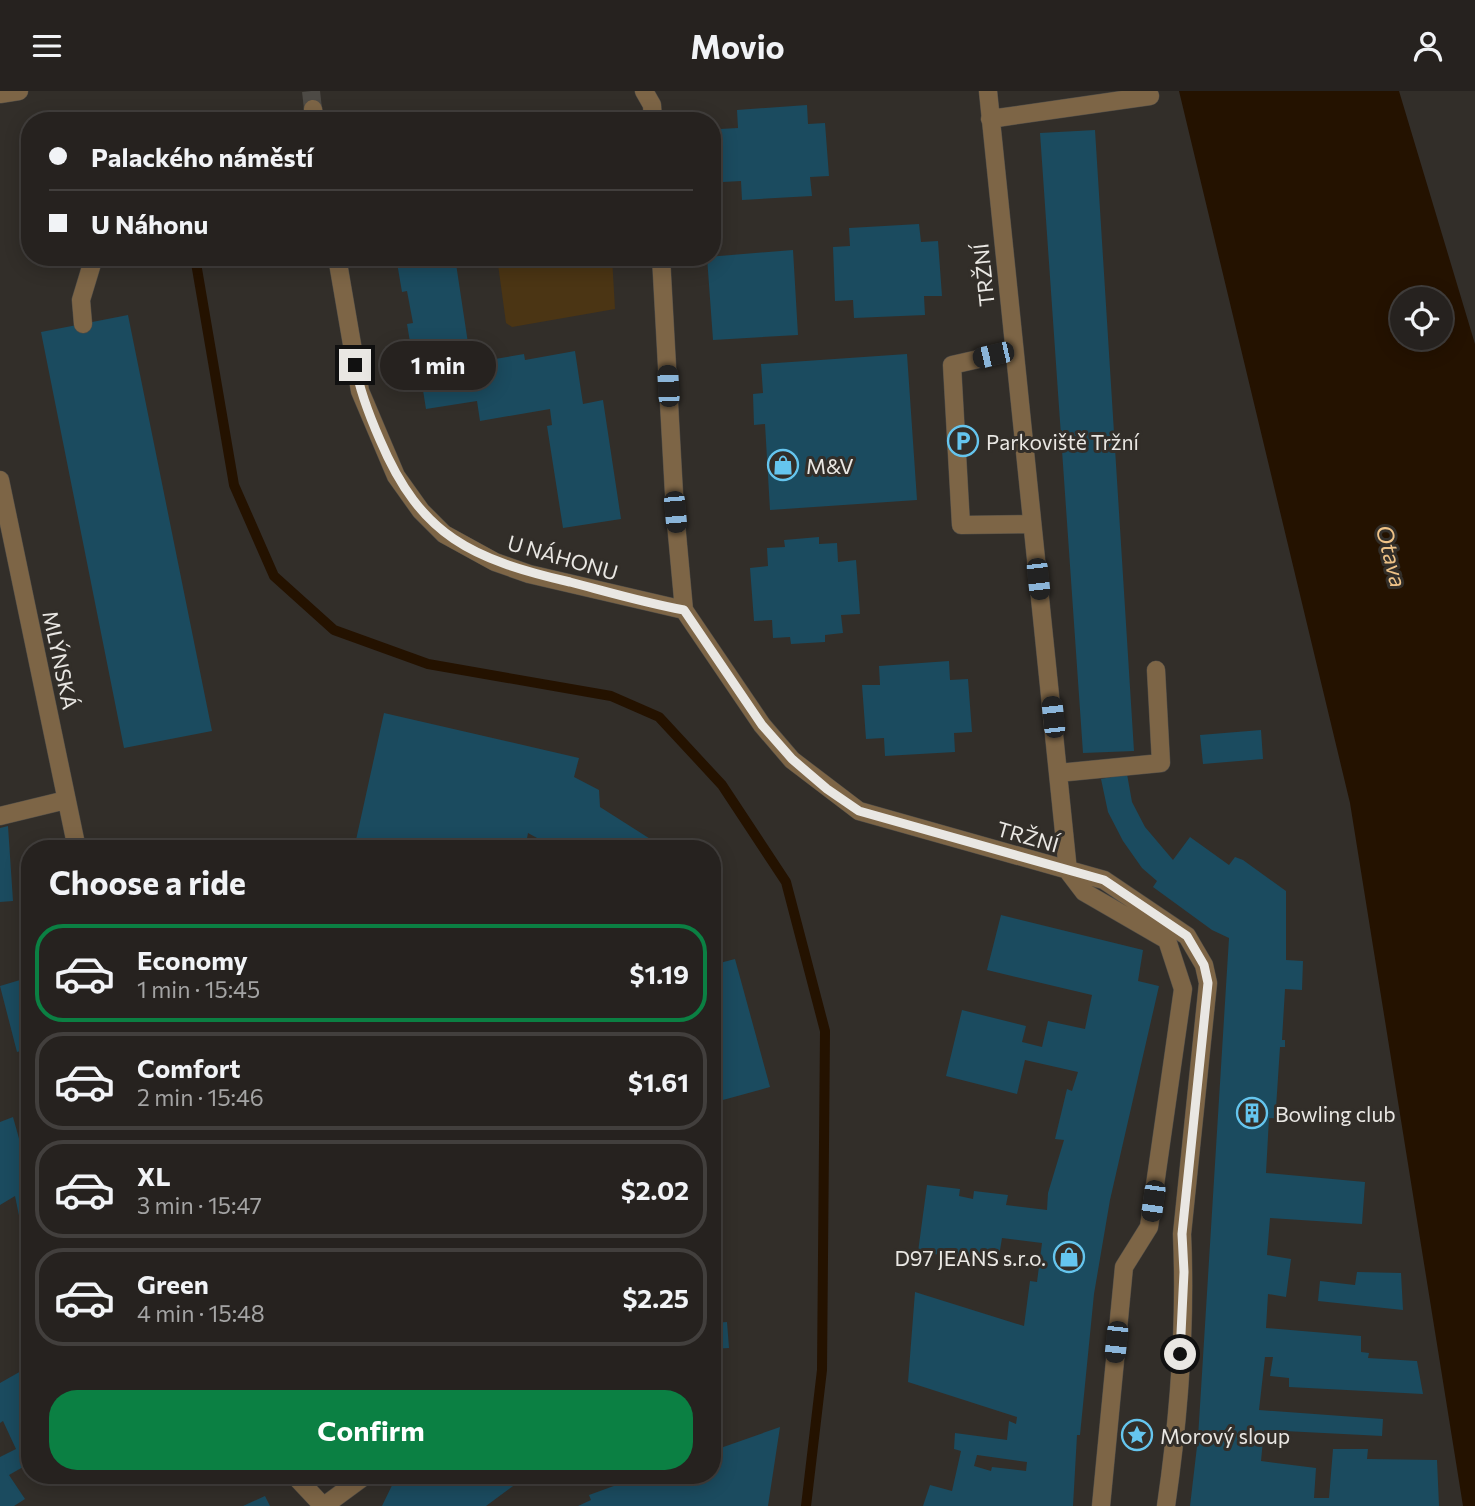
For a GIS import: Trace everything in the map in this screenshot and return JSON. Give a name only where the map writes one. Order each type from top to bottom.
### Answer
[{"type":"street","points":[[0,94],[19,91]]},
{"type":"street","name":"TRŽNÍ","points":[[661,266],[675,512],[684,610],[762,725],[784,751],[827,789],[859,811],[1068,871],[988,91]]},
{"type":"street","points":[[990,119],[1150,96]]},
{"type":"street","points":[[83,324],[81,300],[91,266]]},
{"type":"street","name":"U NÁHONU","points":[[339,266],[360,391],[396,476],[421,511],[444,534],[495,562],[529,574],[684,610]]},
{"type":"street","points":[[1014,351],[952,365],[961,525],[1032,524]]},
{"type":"street","name":"MLÝNSKÁ","points":[[0,480],[75,840]]},
{"type":"street","points":[[1058,773],[1161,763],[1156,670]]},
{"type":"street","points":[[0,816],[66,800]]},
{"type":"street","points":[[1068,871],[1084,892],[1167,940],[1183,989],[1149,1227],[1124,1267],[1101,1506]]},
{"type":"street","points":[[1068,871],[1104,880],[1187,936],[1204,965],[1208,983],[1182,1234],[1184,1272],[1176,1437],[1166,1506]]},
{"type":"street","points":[[302,1484],[323,1506],[354,1484]]},
{"type":"shaded area","points":[[498,266],[613,266],[615,309],[512,327],[506,323]]},
{"type":"water","name":"Otava","points":[[1179,91],[1399,91],[1475,344],[1475,1506],[1463,1506],[1350,803]]},
{"type":"building","points":[[807,105],[808,124],[825,123],[829,176],[810,177],[812,196],[742,200],[741,181],[723,182],[721,129],[738,128],[737,110]]},
{"type":"building","points":[[1095,130],[1134,751],[1083,753],[1040,133]]},
{"type":"building","points":[[919,224],[921,242],[938,241],[942,296],[924,296],[925,315],[854,318],[853,300],[835,301],[833,247],[850,246],[849,228]]},
{"type":"building","points":[[793,250],[798,335],[713,340],[708,266],[721,266],[721,256]]},
{"type":"building","points":[[398,266],[456,266],[471,363],[524,354],[525,360],[575,351],[583,404],[603,400],[621,519],[563,528],[547,426],[552,425],[550,409],[480,421],[477,401],[426,409],[418,359],[413,360],[407,324],[413,323],[407,291],[402,292]]},
{"type":"building","points":[[128,315],[212,731],[124,748],[41,332]]},
{"type":"building","points":[[907,354],[917,500],[770,510],[765,424],[754,425],[753,394],[763,393],[761,364]]},
{"type":"building","points":[[819,537],[819,544],[837,543],[838,562],[856,560],[860,614],[841,615],[843,633],[825,635],[825,642],[791,644],[790,637],[773,638],[772,620],[754,621],[750,568],[768,566],[767,548],[785,547],[784,540]]},
{"type":"building","points":[[949,661],[950,680],[968,679],[972,732],[954,733],[955,752],[885,756],[884,738],[866,739],[862,685],[880,685],[879,666]]},
{"type":"building","points":[[384,713],[579,758],[574,777],[599,790],[600,807],[652,840],[541,840],[528,833],[527,840],[356,840]]},
{"type":"building","points":[[1261,730],[1263,759],[1203,764],[1200,735]]},
{"type":"building","points":[[1127,774],[1132,802],[1145,827],[1173,860],[1190,837],[1229,865],[1235,857],[1243,860],[1286,891],[1286,960],[1303,961],[1302,990],[1285,989],[1282,1040],[1285,1040],[1285,1047],[1280,1047],[1276,1108],[1288,1109],[1288,1119],[1269,1118],[1266,1173],[1365,1182],[1362,1224],[1270,1218],[1267,1255],[1291,1259],[1286,1297],[1268,1294],[1266,1328],[1361,1336],[1361,1352],[1369,1353],[1368,1358],[1417,1361],[1423,1394],[1289,1387],[1289,1378],[1270,1376],[1273,1357],[1265,1357],[1259,1410],[1383,1419],[1382,1436],[1264,1430],[1261,1461],[1316,1468],[1314,1498],[1329,1498],[1333,1449],[1368,1449],[1367,1459],[1437,1460],[1439,1506],[1190,1506],[1198,1438],[1229,938],[1212,930],[1153,887],[1157,881],[1142,868],[1123,841],[1108,812],[1101,779]]},
{"type":"building","points":[[8,826],[13,901],[0,902],[0,828]]},
{"type":"building","points":[[1001,915],[1143,950],[1138,981],[1159,986],[1110,1200],[1094,1294],[1080,1435],[1077,1435],[1073,1506],[923,1506],[930,1485],[952,1491],[961,1451],[954,1449],[955,1433],[1007,1440],[1009,1421],[1016,1424],[1017,1417],[908,1382],[915,1292],[1024,1326],[1030,1281],[1037,1282],[1042,1243],[1002,1238],[998,1262],[918,1252],[927,1185],[960,1189],[959,1196],[973,1199],[974,1191],[1008,1195],[1006,1205],[1047,1210],[1048,1193],[1064,1140],[1055,1139],[1067,1089],[1072,1091],[1078,1072],[1025,1060],[1017,1094],[946,1076],[962,1010],[1026,1026],[1022,1042],[1042,1047],[1048,1021],[1085,1029],[1092,995],[987,970]],"holes":[[[977,1455],[1027,1462],[1026,1471],[992,1467],[991,1471],[974,1466]]]},
{"type":"building","points":[[735,959],[770,1087],[721,1101],[721,963]]},
{"type":"building","points":[[20,980],[21,983],[21,1051],[17,1052],[0,986]]},
{"type":"building","points":[[13,1117],[21,1146],[21,1225],[15,1196],[0,1205],[0,1122]]},
{"type":"building","points":[[1357,1272],[1401,1273],[1403,1310],[1318,1301],[1320,1281],[1355,1285]]},
{"type":"building","points":[[721,1322],[727,1322],[729,1348],[721,1348]]},
{"type":"building","points":[[21,1371],[21,1468],[9,1475],[25,1499],[14,1506],[0,1506],[0,1457],[16,1449],[3,1421],[0,1423],[0,1383]]},
{"type":"building","points":[[780,1427],[768,1506],[578,1506],[591,1500],[589,1495],[619,1484],[721,1484],[721,1448]]},
{"type":"building","points":[[393,1484],[516,1484],[486,1506],[382,1506]]},
{"type":"building","points":[[265,1496],[270,1506],[243,1506]]},
{"type":"waterway","points":[[197,266],[234,485],[274,576],[334,630],[428,664],[611,696],[659,717],[722,785],[786,882],[825,1031],[822,1370],[806,1506]]},
{"type":"tunnel","points":[[311,91],[313,109]]},
{"type":"place","name":"Parkoviště Tržní","points":[[963,441]]},
{"type":"place","name":"M&V","points":[[783,465]]},
{"type":"place","name":"Bowling club","points":[[1252,1113]]},
{"type":"place","name":"D97 JEANS s.r.o.","points":[[1069,1257]]},
{"type":"place","name":"Morový sloup","points":[[1137,1435]]},
{"type":"route","points":[[355,365],[360,391],[396,476],[411,499],[444,534],[495,562],[529,574],[621,598],[684,610],[762,725],[792,759],[827,789],[859,811],[1104,880],[1187,936],[1204,965],[1208,983],[1182,1234],[1184,1272],[1180,1354]]}]
